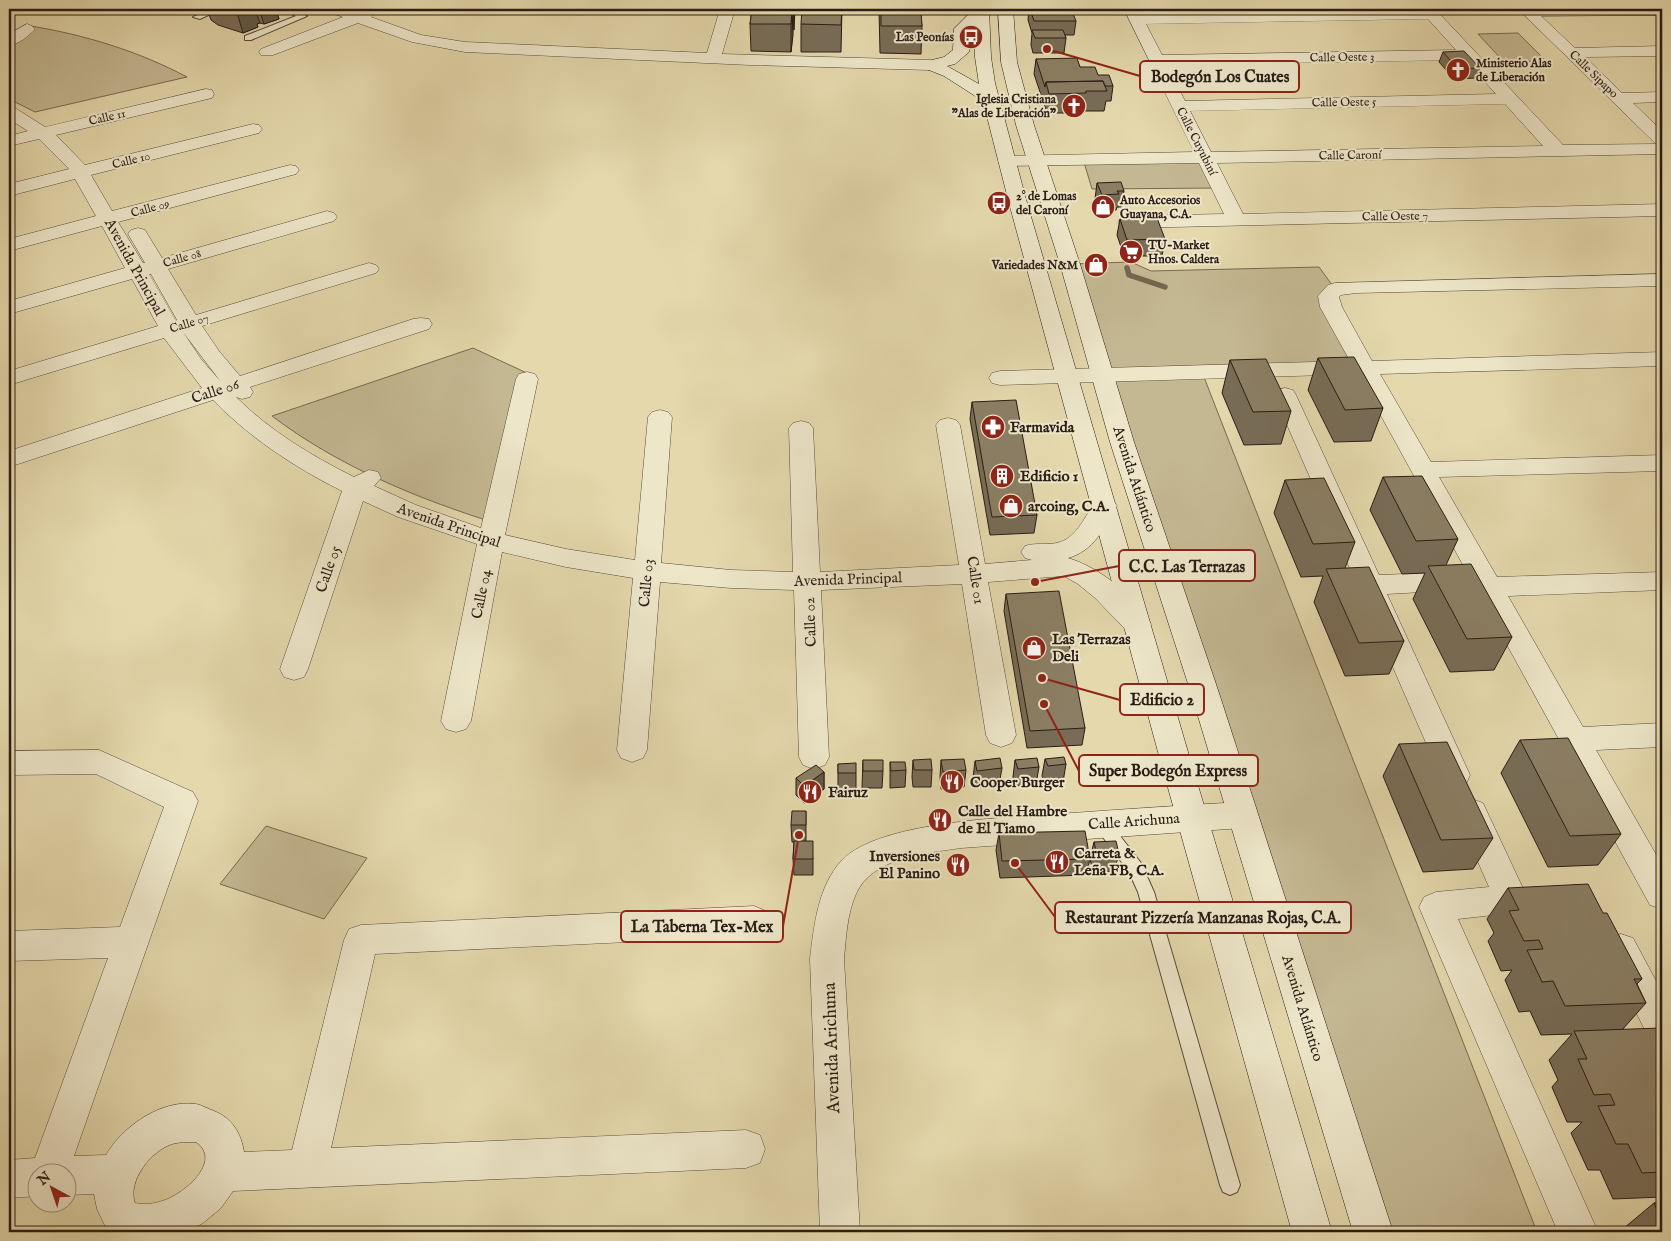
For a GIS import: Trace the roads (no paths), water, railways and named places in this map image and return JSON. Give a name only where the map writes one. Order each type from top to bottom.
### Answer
[{"type":"street","points":[[334,9],[418,39],[448,45],[714,58],[930,65],[949,61],[961,52],[962,29],[989,9]]},
{"type":"street","points":[[267,52],[380,9]]},
{"type":"street","points":[[714,58],[728,9]]},
{"type":"street","points":[[989,9],[983,57],[991,99],[1007,161],[1137,624],[1312,1232]]},
{"type":"street","name":"Avenida Atlántico","points":[[989,9],[1007,41],[1014,86],[1102,374],[1373,1232]]},
{"type":"street","points":[[1527,10],[1662,10]]},
{"type":"street","name":"Calle Sipapo","points":[[1527,10],[1662,140]]},
{"type":"street","points":[[1134,14],[1429,12],[1557,150]]},
{"type":"street","name":"Calle Cuyubiní","points":[[1134,14],[1236,220]]},
{"type":"street","points":[[9,41],[26,29]]},
{"type":"street","points":[[1572,53],[1662,51]]},
{"type":"street","name":"Calle Oeste 3","points":[[1156,60],[1469,55]]},
{"type":"street","points":[[930,65],[950,73],[991,99]]},
{"type":"street","name":"Calle 11","points":[[9,141],[206,94]]},
{"type":"street","points":[[1618,98],[1662,97]]},
{"type":"street","name":"Avenida Principal","points":[[9,99],[35,112],[51,131],[66,154],[90,170],[179,326],[191,362],[225,388],[273,441],[363,482],[420,516],[493,531],[568,560],[648,564],[731,579],[808,572],[1065,559]]},
{"type":"street","name":"Calle Oeste 5","points":[[1179,106],[1509,99]]},
{"type":"street","name":"Avenida Principal","points":[[9,112],[51,131]]},
{"type":"street","name":"Calle 10","points":[[9,190],[253,129]]},
{"type":"street","name":"Calle Caroní","points":[[1007,161],[1662,149]]},
{"type":"street","name":"Calle 09","points":[[9,246],[290,170]]},
{"type":"street","name":"Calle Oeste 7","points":[[1128,222],[1662,210]]},
{"type":"street","name":"Calle 08","points":[[9,308],[327,216]]},
{"type":"street","name":"Calle 07","points":[[9,378],[369,269]]},
{"type":"street","points":[[1662,280],[1356,287],[1335,289],[1328,296],[1331,307],[1662,895]]},
{"type":"street","name":"Calle 06","points":[[9,460],[421,324]]},
{"type":"street","points":[[1000,378],[1662,359]]},
{"type":"street","name":"Calle 04","points":[[456,721],[493,531],[527,379]]},
{"type":"street","points":[[1285,395],[1369,585],[1525,899],[1436,907],[1578,1232]]},
{"type":"street","name":"Calle 03","points":[[632,750],[660,417]]},
{"type":"street","name":"Calle 01","points":[[948,425],[1001,735]]},
{"type":"street","name":"Calle 02","points":[[801,428],[814,757]]},
{"type":"street","points":[[1423,470],[1662,463]]},
{"type":"street","name":"Calle 05","points":[[294,669],[363,482]]},
{"type":"street","points":[[1104,506],[1086,536],[1065,559],[1094,581],[1137,624]]},
{"type":"street","points":[[1369,585],[1662,581]]},
{"type":"street","points":[[1574,739],[1662,735]]},
{"type":"street","points":[[9,763],[99,762],[182,801],[52,1164]]},
{"type":"street","name":"Calle Arichuna","points":[[854,870],[866,860],[884,852],[912,844],[1000,832],[1192,817],[1242,815]]},
{"type":"street","name":"Avenida Arichuna","points":[[840,1232],[827,960],[830,927],[838,899],[846,881],[854,870]]},
{"type":"street","points":[[307,1168],[361,940],[754,921]]},
{"type":"street","points":[[1609,926],[1662,1026]]},
{"type":"street","points":[[9,946],[131,942]]},
{"type":"street","points":[[196,1123],[210,1128],[220,1138],[225,1152],[224,1172],[218,1186],[206,1203],[178,1227],[153,1230],[128,1228],[115,1206],[113,1190],[117,1174],[128,1155],[160,1129],[178,1124],[196,1123]]},
{"type":"street","points":[[224,1172],[746,1149]]},
{"type":"street","points":[[78,1176],[117,1174]]},
{"type":"street","points":[[9,1178],[28,1177]]},
{"type":"lane","points":[[197,17],[217,9]]},
{"type":"lane","points":[[248,38],[302,16],[285,9]]},
{"type":"lane","points":[[1101,824],[1135,868],[1146,892],[1230,1185]]},
{"type":"waterway","points":[[1127,268],[1129,275],[1165,287]]},
{"type":"place","name":"Las Peonías","points":[[971,37]]},
{"type":"place","name":"Bodegón Los Cuates","points":[[1047,49]]},
{"type":"place","name":"Ministerio Alas de Liberación","points":[[1458,70]]},
{"type":"place","name":"Iglesia Cristiana \"Alas de Liberación\"","points":[[1074,106]]},
{"type":"place","name":"2° de Lomas del Caroní","points":[[999,203]]},
{"type":"place","name":"Auto Accesorios Guayana, C.A.","points":[[1103,207]]},
{"type":"place","name":"TU-Market Hnos. Caldera","points":[[1131,252]]},
{"type":"place","name":"Variedades N&M","points":[[1096,265]]},
{"type":"place","name":"Farmavida","points":[[993,427]]},
{"type":"place","name":"Edificio 1","points":[[1002,476]]},
{"type":"place","name":"arcoing, C.A.","points":[[1011,506]]},
{"type":"place","name":"C.C. Las Terrazas","points":[[1035,582]]},
{"type":"place","name":"Las Terrazas Deli","points":[[1034,648]]},
{"type":"place","name":"Edificio 2","points":[[1042,678]]},
{"type":"place","name":"Super Bodegón Express","points":[[1044,704]]},
{"type":"place","name":"Cooper Burger","points":[[952,782]]},
{"type":"place","name":"Fairuz","points":[[810,792]]},
{"type":"place","name":"Calle del Hambre de El Tiamo","points":[[940,820]]},
{"type":"place","name":"La Taberna Tex-Mex","points":[[799,835]]},
{"type":"place","name":"Carreta & Leña FB, C.A.","points":[[1057,862]]},
{"type":"place","name":"Restaurant Pizzería Manzanas Rojas, C.A.","points":[[1015,863]]},
{"type":"place","name":"Inversiones El Panino","points":[[958,865]]}]
